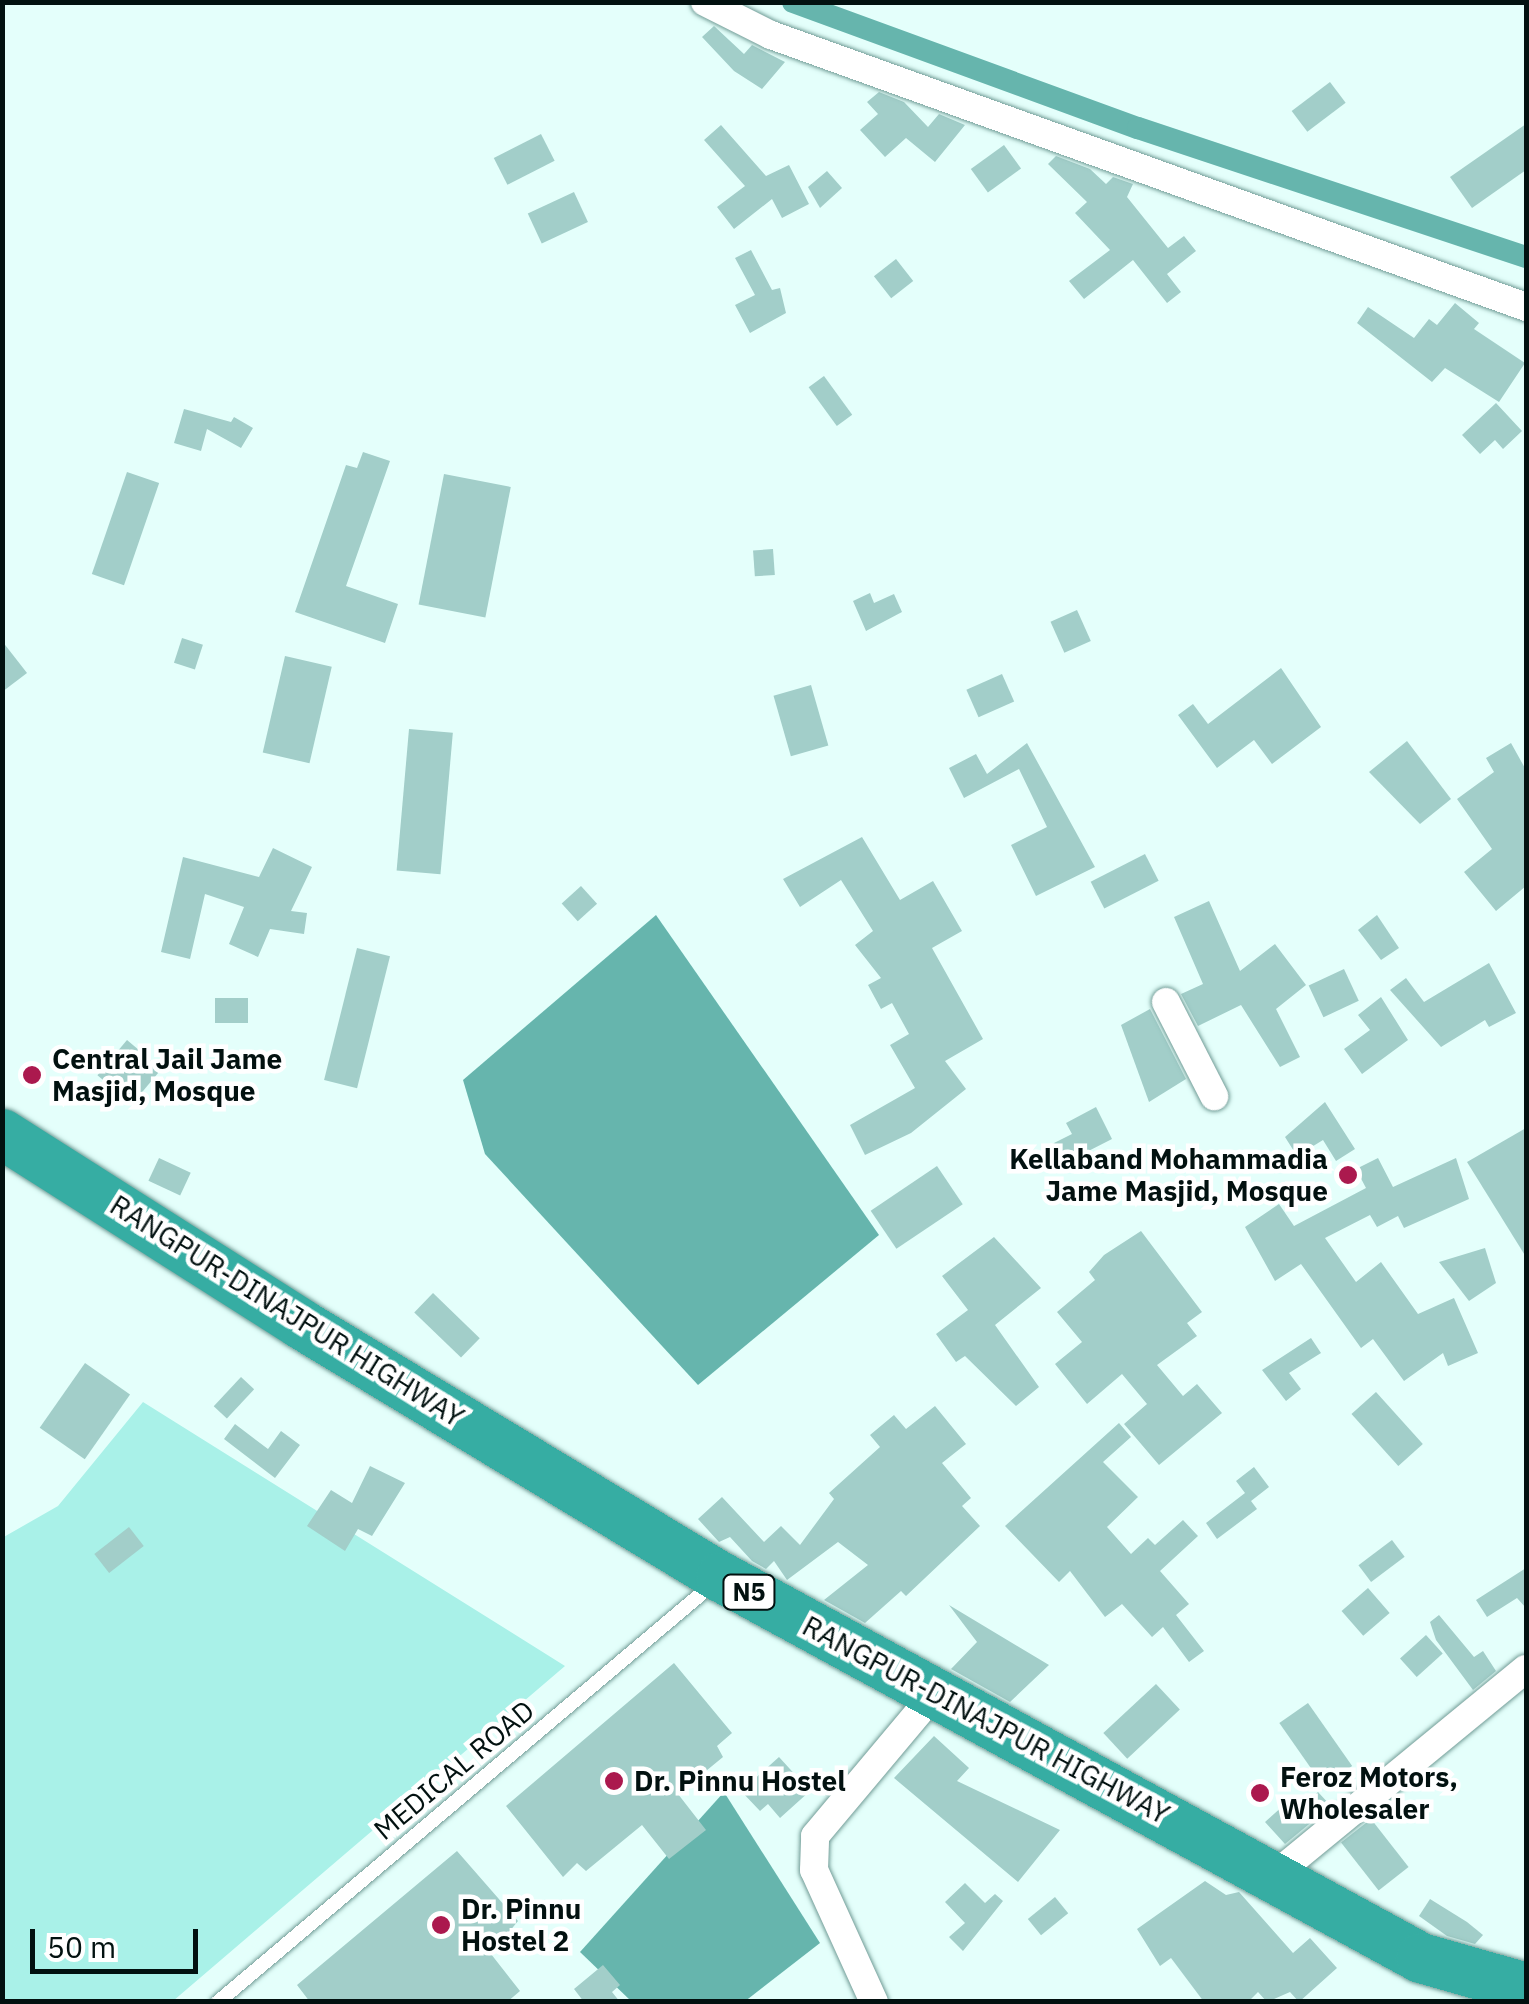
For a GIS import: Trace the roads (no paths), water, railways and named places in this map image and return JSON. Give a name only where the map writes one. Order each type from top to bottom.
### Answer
[{"type":"highway","name":"RANGPUR-DINAJPUR HIGHWAY","points":[[2,1134],[721,1577],[1276,1874],[1421,1958],[1510,1991]]},
{"type":"street","points":[[706,2],[771,35],[1526,306]]},
{"type":"street","points":[[1166,1002],[1214,1096]]},
{"type":"street","points":[[1276,1874],[1526,1670]]},
{"type":"street","points":[[874,2002],[814,1870],[814,1836],[934,1694]]},
{"type":"lane","name":"MEDICAL ROAD","points":[[218,2002],[721,1577]]},
{"type":"waterway","points":[[793,2],[1138,128],[1526,257]]},
{"type":"place","name":"Central Jail Jame Masjid, Mosque","points":[[32,1075]]},
{"type":"place","name":"Kellaband Mohammadia Jame Masjid, Mosque","points":[[1348,1175]]},
{"type":"place","name":"Dr. Pinnu Hostel","points":[[614,1781]]},
{"type":"place","name":"Feroz Motors, Wholesaler","points":[[1260,1793]]},
{"type":"place","name":"Dr. Pinnu Hostel 2","points":[[441,1925]]}]
